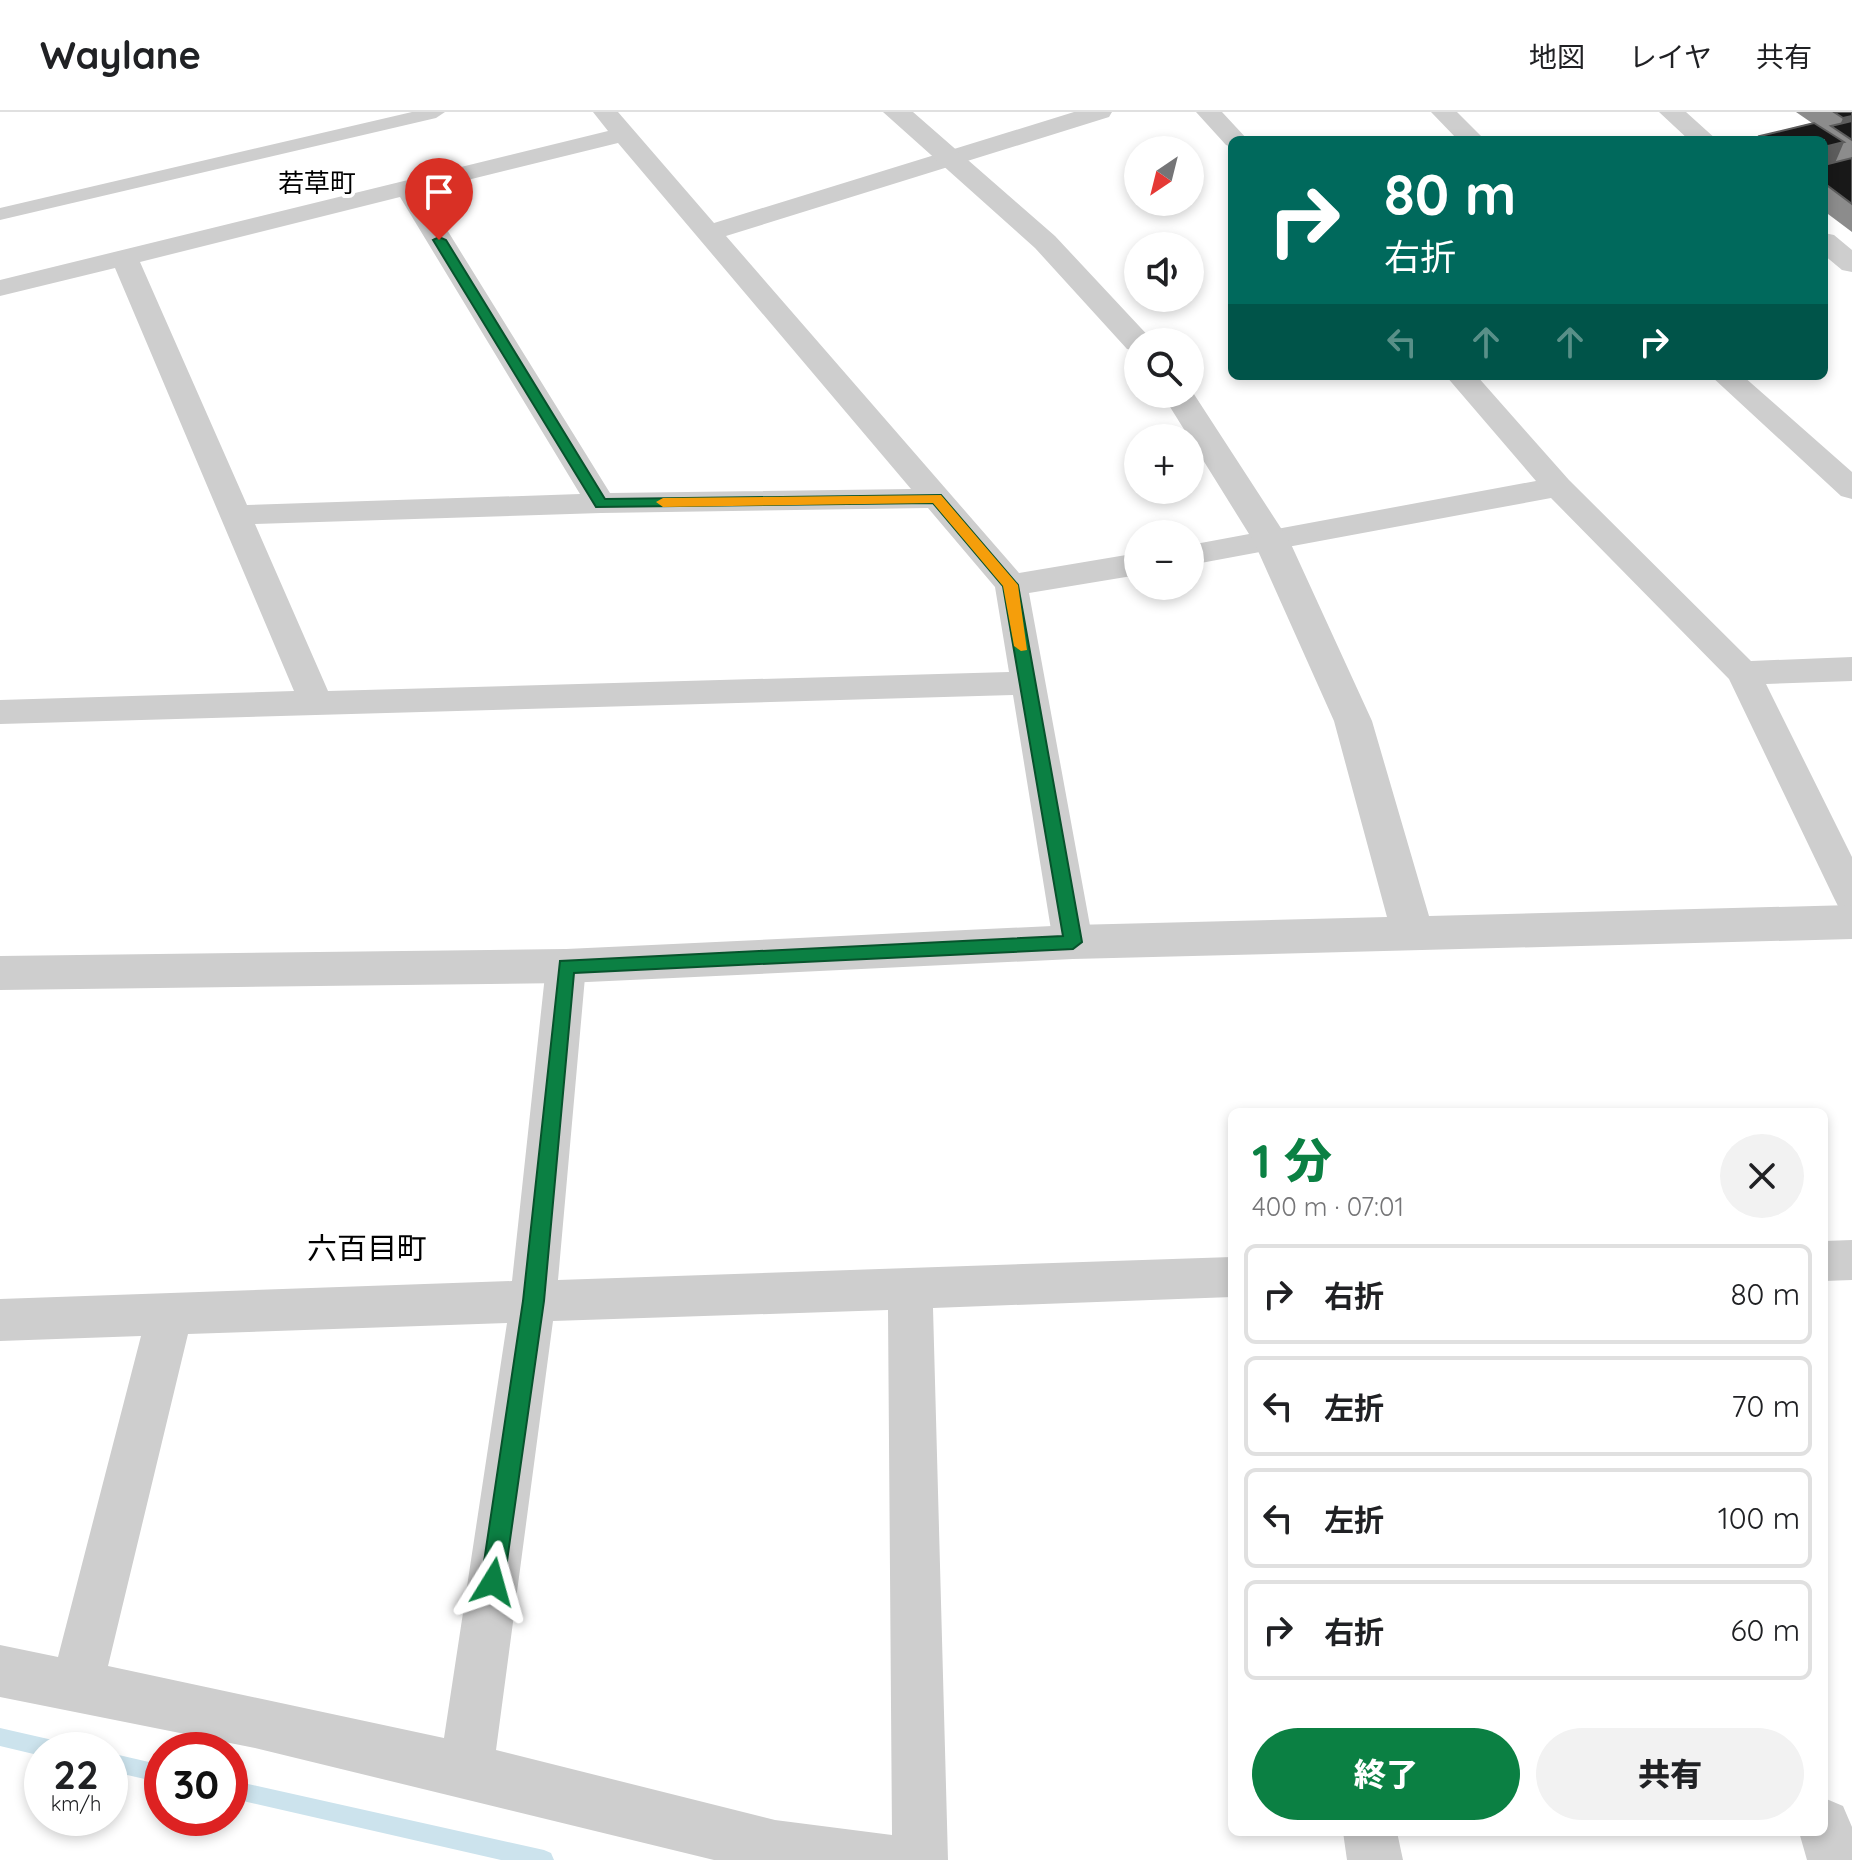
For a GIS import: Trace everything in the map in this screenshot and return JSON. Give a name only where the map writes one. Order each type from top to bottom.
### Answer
[{"type":"street","points":[[0,214],[436,112]]},
{"type":"street","points":[[605,112],[1011,585],[1073,942]]},
{"type":"street","points":[[897,112],[1045,242],[1125,328]]},
{"type":"street","points":[[709,233],[1100,112]]},
{"type":"street","points":[[1208,112],[1231,136]]},
{"type":"street","points":[[1443,112],[1468,136]]},
{"type":"street","points":[[1671,112],[1699,136]]},
{"type":"street","points":[[0,288],[624,134]]},
{"type":"street","points":[[407,187],[601,503]]},
{"type":"street","points":[[125,258],[316,703]]},
{"type":"street","points":[[1464,380],[1558,487],[1743,673],[1852,896]]},
{"type":"street","points":[[1730,380],[1852,489]]},
{"type":"street","points":[[1187,408],[1272,542],[1353,721],[1413,934]]},
{"type":"street","points":[[1204,553],[1558,487]]},
{"type":"street","points":[[235,515],[601,503],[936,498]]},
{"type":"street","points":[[1011,585],[1124,566]]},
{"type":"street","points":[[1743,673],[1852,669]]},
{"type":"street","points":[[0,712],[1028,683]]},
{"type":"street","points":[[0,973],[566,966],[1073,942],[1852,922]]},
{"type":"street","points":[[466,1770],[533,1301],[566,966]]},
{"type":"street","points":[[1828,1261],[1852,1260]]},
{"type":"street","points":[[0,1320],[1228,1277]]},
{"type":"street","points":[[910,1286],[920,1860]]},
{"type":"street","points":[[77,1686],[170,1314]]},
{"type":"street","points":[[0,1671],[466,1770],[775,1848],[886,1860]]},
{"type":"street","points":[[1371,1836],[1375,1860]]},
{"type":"street","points":[[1827,1836],[1835,1860]]},
{"type":"building","points":[[1834,112],[1852,112],[1852,116],[1843,118]]},
{"type":"building","points":[[1852,121],[1852,140],[1831,126]]},
{"type":"building","points":[[1814,123],[1844,142],[1828,146],[1828,136],[1760,136]]},
{"type":"building","points":[[1852,158],[1852,204],[1828,186],[1828,164]]},
{"type":"waterway","points":[[0,1737],[24,1742]]},
{"type":"waterway","points":[[128,1766],[144,1770]]},
{"type":"waterway","points":[[248,1793],[544,1860]]},
{"type":"slow traffic","points":[[663,502],[936,498],[1011,585],[1021,646]]},
{"type":"district","name":"若草町","points":[[317,183]]},
{"type":"district","name":"六百目町","points":[[367,1249]]},
{"type":"route","points":[[439,240],[601,503],[936,498],[1011,585],[1073,942],[566,966],[533,1301],[493,1582]]}]
